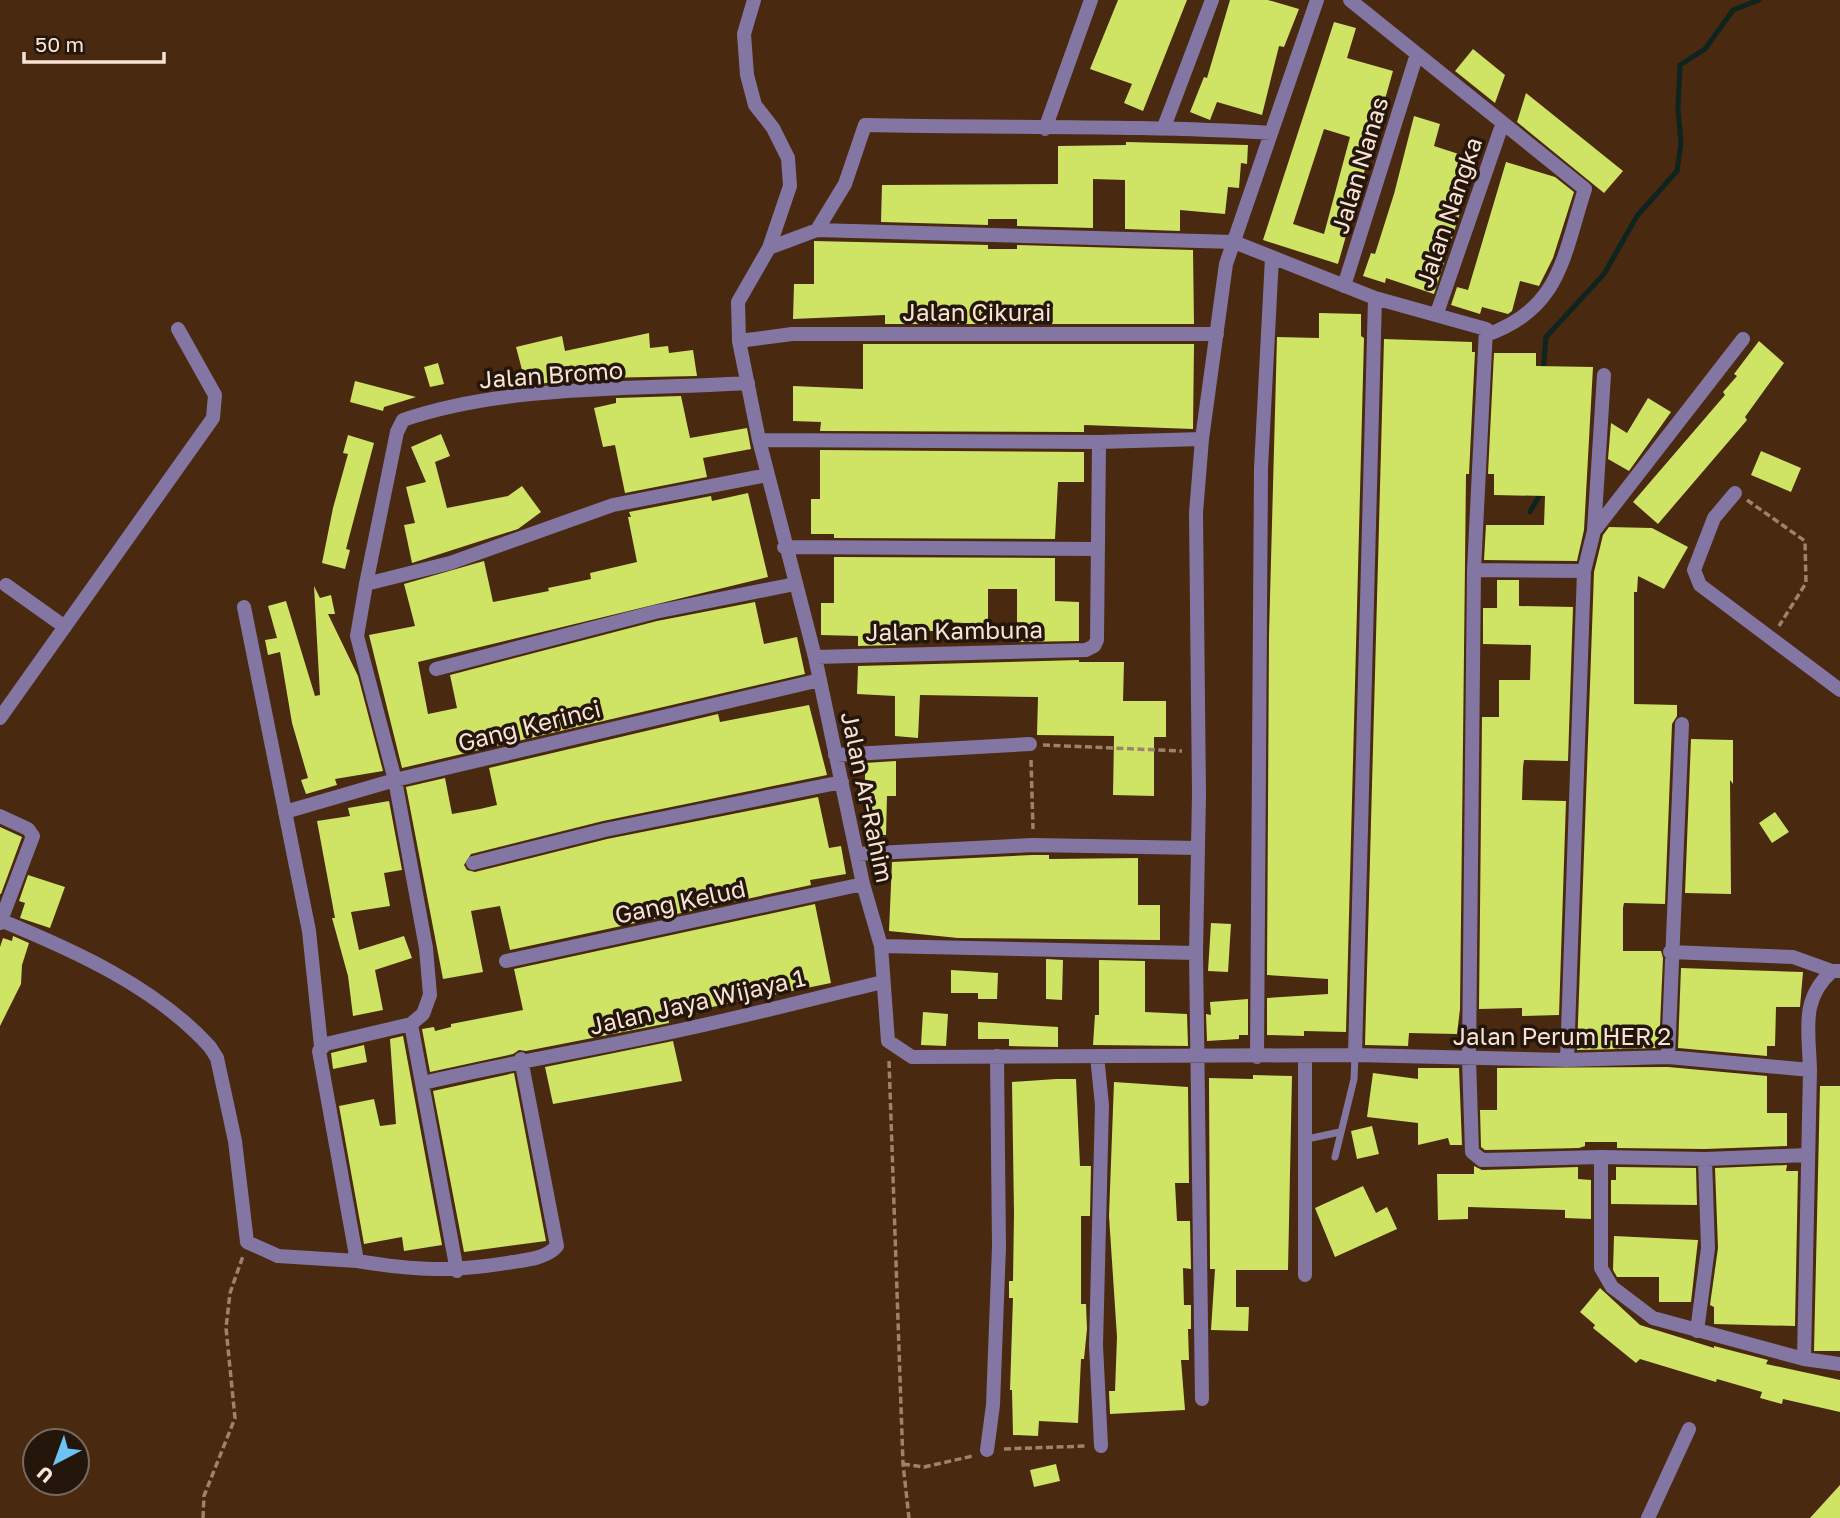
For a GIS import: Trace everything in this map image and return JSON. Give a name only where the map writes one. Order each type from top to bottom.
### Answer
[{"type":"street","name":"Jalan Ar-Rahim","points":[[754,0],[744,34],[747,75],[755,105],[773,128],[788,158],[790,186],[769,248],[738,302],[739,341],[758,440],[815,657],[863,884],[881,946],[888,1041]]},
{"type":"street","points":[[1045,129],[1091,0]]},
{"type":"street","points":[[1164,127],[1212,0]]},
{"type":"street","points":[[1202,1399],[1196,953],[1199,752],[1196,513],[1202,439],[1226,264],[1317,0]]},
{"type":"street","points":[[1350,0],[1416,57],[1585,189],[1549,292],[1518,320],[1486,335]]},
{"type":"street","name":"Jalan Nanas","points":[[1344,286],[1416,57]]},
{"type":"street","points":[[817,230],[845,184],[864,125],[1045,129],[1164,127],[1271,133]]},
{"type":"street","name":"Jalan Nangka","points":[[1437,313],[1502,125]]},
{"type":"street","points":[[769,248],[817,230],[1234,242],[1375,298],[1486,328],[1474,570],[1469,1058],[1472,1152],[1482,1160],[1601,1157],[1704,1159],[1807,1155]]},
{"type":"street","points":[[1257,1057],[1261,468],[1272,257]]},
{"type":"street","points":[[1354,1055],[1375,298]]},
{"type":"street","points":[[0,719],[213,418],[215,395],[178,329]]},
{"type":"street","name":"Jalan Cikurai","points":[[739,341],[792,334],[1217,334]]},
{"type":"street","points":[[1594,531],[1743,339]]},
{"type":"street","points":[[1567,1060],[1584,571],[1594,531],[1604,375]]},
{"type":"street","name":"Jalan Bromo","points":[[366,584],[397,432],[403,420],[432,410],[510,395],[748,383]]},
{"type":"street","points":[[758,440],[1099,442],[1202,439]]},
{"type":"street","points":[[784,547],[1097,549],[1099,442]]},
{"type":"street","points":[[321,1046],[411,1024],[423,1014],[430,995],[426,948],[395,780],[357,636],[366,584],[450,563],[613,505],[767,475]]},
{"type":"street","points":[[1735,493],[1714,518],[1694,570],[1700,585],[1772,636],[1840,690]]},
{"type":"street","name":"Jalan Kambuna","points":[[815,657],[1086,650],[1094,646],[1097,640],[1097,549]]},
{"type":"street","points":[[1474,570],[1584,571]]},
{"type":"street","points":[[436,669],[655,611],[795,584]]},
{"type":"street","points":[[6,585],[65,627]]},
{"type":"street","points":[[244,607],[309,931],[325,1098],[357,1261]]},
{"type":"street","name":"Gang Kerinci","points":[[285,811],[395,780],[820,680]]},
{"type":"street","points":[[1668,1057],[1670,952],[1682,724]]},
{"type":"street","points":[[835,755],[1030,744]]},
{"type":"street","points":[[473,863],[605,830],[842,782]]},
{"type":"street","points":[[0,816],[28,829],[33,836],[1,921],[91,960],[135,986],[211,1047],[217,1058],[235,1141],[247,1242],[278,1256],[357,1261],[405,1269],[457,1271],[545,1255],[557,1246],[521,1059]]},
{"type":"street","points":[[857,854],[1033,845],[1198,848]]},
{"type":"street","name":"Gang Kelud","points":[[506,961],[863,884]]},
{"type":"street","points":[[881,946],[1196,953]]},
{"type":"street","points":[[1670,952],[1793,957],[1836,971]]},
{"type":"street","points":[[1804,1359],[1810,1070],[1808,1004],[1820,982],[1836,971]]},
{"type":"street","name":"Jalan Jaya Wijaya 1","points":[[424,1083],[521,1059],[551,1057],[692,1028],[883,982]]},
{"type":"street","points":[[411,1024],[457,1271]]},
{"type":"street","name":"Jalan Perum HER 2","points":[[888,1041],[912,1057],[1354,1055],[1567,1060],[1668,1057],[1810,1070]]},
{"type":"street","points":[[987,1450],[993,1405],[999,1247],[997,1056]]},
{"type":"street","points":[[1097,1056],[1102,1105],[1096,1345],[1101,1446]]},
{"type":"street","points":[[1305,1056],[1305,1275]]},
{"type":"street","points":[[1601,1157],[1601,1268],[1612,1287],[1653,1318],[1804,1359],[1840,1363]]},
{"type":"street","points":[[1697,1331],[1708,1248],[1704,1159]]},
{"type":"street","points":[[1648,1518],[1689,1429]]},
{"type":"lane","points":[[1335,1157],[1354,1079],[1354,1055]]},
{"type":"lane","points":[[1307,1139],[1340,1132]]},
{"type":"path","points":[[1735,493],[1766,511],[1805,541],[1806,583],[1772,636]]},
{"type":"path","points":[[1033,845],[1030,744],[1199,752]]},
{"type":"path","points":[[888,1041],[903,1464],[909,1518]]},
{"type":"path","points":[[203,1518],[204,1496],[234,1418],[226,1328],[230,1293],[247,1242]]},
{"type":"path","points":[[903,1464],[924,1467],[959,1461],[987,1450],[1101,1446]]},
{"type":"building","points":[[1118,0],[1187,0],[1143,111],[1124,103],[1132,84],[1090,69]]},
{"type":"building","points":[[1230,0],[1268,0],[1299,9],[1284,47],[1279,46],[1262,115],[1217,102],[1210,120],[1190,112],[1204,77],[1207,78]]},
{"type":"building","points":[[1334,22],[1356,28],[1347,58],[1393,71],[1338,264],[1263,240]],"holes":[[[1324,129],[1350,137],[1324,234],[1293,224]]]},
{"type":"building","points":[[1473,49],[1505,75],[1495,103],[1455,71]]},
{"type":"building","points":[[1526,93],[1623,171],[1604,193],[1517,122]]},
{"type":"building","points":[[1414,116],[1440,124],[1434,146],[1477,160],[1434,294],[1386,278],[1385,283],[1363,276],[1371,253],[1375,254]]},
{"type":"building","points":[[1126,142],[1248,145],[1247,164],[1241,163],[1239,188],[1228,187],[1225,214],[1180,210],[1180,231],[1125,229],[1125,180],[1093,179],[1093,228],[1017,226],[1017,219],[988,219],[988,225],[881,222],[882,185],[1058,184],[1058,146],[1126,145]]},
{"type":"building","points":[[1506,162],[1555,177],[1574,192],[1553,258],[1539,286],[1520,281],[1512,311],[1508,314],[1482,307],[1480,314],[1451,305],[1457,287],[1468,290]]},
{"type":"building","points":[[814,241],[988,245],[988,249],[1017,249],[1017,245],[1193,250],[1194,324],[885,324],[885,315],[793,319],[794,284],[814,284]]},
{"type":"building","points":[[1319,313],[1361,314],[1361,336],[1364,338],[1346,1032],[1304,1031],[1304,1036],[1267,1035],[1267,998],[1328,994],[1328,979],[1267,975],[1269,635],[1277,337],[1319,338]]},
{"type":"building","points":[[649,333],[650,348],[668,346],[669,353],[693,350],[697,376],[598,378],[526,385],[516,347],[562,336],[565,351]]},
{"type":"building","points":[[1384,339],[1472,342],[1472,352],[1475,352],[1469,474],[1466,474],[1460,1009],[1457,1034],[1409,1033],[1408,1046],[1365,1045]]},
{"type":"building","points":[[1759,341],[1784,363],[1745,417],[1747,420],[1658,524],[1633,502],[1725,395],[1723,392],[1737,376],[1734,374]]},
{"type":"building","points":[[863,344],[1194,344],[1193,429],[1084,425],[1084,432],[820,431],[821,422],[793,421],[793,386],[863,389]]},
{"type":"building","points":[[1494,353],[1536,353],[1536,366],[1593,367],[1584,530],[1577,561],[1484,560],[1486,525],[1544,525],[1545,496],[1494,495],[1494,474],[1488,474]]},
{"type":"building","points":[[438,363],[444,384],[430,387],[424,367]]},
{"type":"building","points":[[355,381],[416,397],[384,407],[383,411],[350,402]]},
{"type":"building","points":[[681,396],[690,438],[747,428],[751,449],[703,458],[707,477],[625,493],[615,445],[603,447],[594,408],[616,403],[616,398]]},
{"type":"building","points":[[1648,398],[1671,412],[1629,471],[1608,459],[1611,423],[1627,433]]},
{"type":"building","points":[[441,434],[450,456],[435,462],[447,508],[508,496],[522,486],[541,512],[518,529],[412,563],[404,525],[415,523],[406,487],[426,482],[411,447]]},
{"type":"building","points":[[348,435],[374,443],[346,549],[350,550],[345,569],[322,563],[348,454],[343,453]]},
{"type":"building","points":[[820,450],[1084,452],[1084,482],[1058,482],[1055,539],[834,538],[834,534],[811,534],[811,499],[820,499]]},
{"type":"building","points":[[1761,451],[1801,468],[1791,492],[1751,475]]},
{"type":"building","points":[[748,493],[768,577],[418,662],[428,714],[457,708],[450,675],[657,621],[755,602],[764,644],[797,637],[805,674],[402,768],[369,635],[415,626],[404,584],[484,561],[493,602],[549,591],[548,588],[591,579],[590,573],[637,562],[629,512],[711,496],[712,501]]},
{"type":"building","points":[[1609,527],[1652,528],[1688,547],[1664,589],[1638,576],[1637,592],[1634,592],[1634,704],[1677,705],[1677,716],[1672,724],[1665,904],[1624,903],[1623,908],[1623,951],[1661,951],[1663,958],[1659,1048],[1577,1050],[1594,572],[1603,535]]},
{"type":"building","points":[[834,557],[1055,558],[1055,601],[1079,602],[1079,641],[1017,642],[1017,589],[988,589],[988,624],[942,622],[942,631],[896,631],[896,645],[858,646],[858,636],[821,635],[821,603],[834,603]]},
{"type":"building","points":[[1497,580],[1519,580],[1519,606],[1573,607],[1568,761],[1524,760],[1523,767],[1522,800],[1566,801],[1559,1015],[1522,1016],[1522,1008],[1479,1009],[1482,717],[1499,717],[1499,680],[1530,680],[1531,645],[1483,644],[1483,608],[1497,608]]},
{"type":"building","points":[[314,586],[320,598],[331,595],[335,614],[328,614],[358,676],[383,771],[335,779],[337,785],[306,794],[301,780],[308,778],[292,723],[280,652],[268,655],[265,640],[277,638],[268,606],[286,601],[315,696],[320,695]]},
{"type":"building","points":[[1079,660],[1124,662],[1123,701],[1166,701],[1166,737],[1154,737],[1154,796],[1113,795],[1114,736],[1037,735],[1038,697],[920,695],[918,738],[895,736],[895,696],[857,694],[858,666]]},
{"type":"building","points":[[809,705],[827,775],[603,821],[471,854],[464,865],[467,870],[475,872],[607,839],[818,797],[829,848],[841,846],[846,874],[810,880],[811,885],[510,950],[500,906],[471,911],[483,972],[443,979],[406,787],[445,778],[452,814],[480,809],[497,805],[489,768],[718,714],[720,722]]},
{"type":"building","points":[[1691,739],[1733,740],[1733,784],[1730,780],[1731,894],[1685,893]]},
{"type":"building","points":[[896,761],[896,796],[887,796],[886,835],[865,834],[865,763]]},
{"type":"building","points":[[389,801],[402,870],[384,873],[390,906],[351,912],[359,950],[404,936],[412,958],[375,970],[383,1010],[353,1016],[348,976],[332,918],[335,918],[317,821],[350,816],[348,808]]},
{"type":"building","points":[[1775,812],[1789,832],[1772,843],[1759,823]]},
{"type":"building","points":[[0,827],[22,837],[1,894],[0,894]]},
{"type":"building","points":[[1049,855],[1049,859],[1138,858],[1138,905],[1160,905],[1160,940],[958,938],[889,931],[892,862]]},
{"type":"building","points":[[28,875],[65,887],[50,928],[20,918],[25,903],[19,901]]},
{"type":"building","points":[[815,904],[831,983],[668,1016],[669,1023],[526,1051],[519,1050],[513,1054],[430,1072],[422,1029],[434,1027],[435,1031],[451,1027],[451,1024],[523,1010],[514,969]]},
{"type":"building","points":[[1211,923],[1231,924],[1228,972],[1208,971]]},
{"type":"building","points":[[13,936],[29,943],[22,965],[21,984],[0,1026],[0,947],[3,938],[12,941]]},
{"type":"building","points":[[1046,959],[1063,960],[1062,1000],[1046,999]]},
{"type":"building","points":[[1099,960],[1145,961],[1145,1012],[1187,1014],[1188,1046],[1093,1045],[1095,1015],[1099,1015]]},
{"type":"building","points":[[1681,968],[1803,972],[1800,1007],[1776,1007],[1775,1046],[1767,1046],[1767,1056],[1678,1048]]},
{"type":"building","points":[[951,970],[998,973],[997,999],[978,999],[978,993],[951,993]]},
{"type":"building","points":[[1248,999],[1248,1035],[1239,1035],[1239,1039],[1207,1041],[1206,1014],[1211,1015],[1210,1002]]},
{"type":"building","points":[[923,1012],[948,1014],[946,1046],[921,1045]]},
{"type":"building","points":[[978,1022],[1058,1027],[1058,1047],[1009,1046],[1009,1039],[978,1039]]},
{"type":"building","points":[[403,1036],[442,1245],[404,1251],[402,1237],[364,1244],[339,1106],[374,1099],[380,1126],[396,1124],[390,1039]]},
{"type":"building","points":[[673,1041],[682,1081],[553,1104],[545,1067]]},
{"type":"building","points":[[364,1045],[367,1062],[333,1069],[331,1053]]},
{"type":"building","points":[[1668,1067],[1767,1076],[1767,1113],[1787,1113],[1787,1146],[1617,1148],[1617,1142],[1585,1142],[1585,1146],[1579,1148],[1485,1150],[1481,1147],[1480,1110],[1497,1110],[1497,1068]]},
{"type":"building","points":[[1418,1068],[1459,1068],[1462,1145],[1450,1145],[1448,1138],[1418,1145],[1418,1123],[1367,1117],[1373,1073],[1418,1079]]},
{"type":"building","points":[[514,1073],[546,1241],[464,1252],[433,1091]]},
{"type":"building","points":[[1253,1075],[1292,1076],[1288,1270],[1236,1270],[1236,1307],[1249,1307],[1248,1331],[1211,1330],[1215,1269],[1210,1269],[1209,1078],[1253,1079]]},
{"type":"building","points":[[1076,1079],[1080,1166],[1091,1166],[1090,1216],[1081,1216],[1081,1304],[1086,1304],[1087,1329],[1084,1359],[1081,1359],[1078,1423],[1039,1421],[1038,1436],[1013,1435],[1010,1390],[1013,1298],[1009,1298],[1009,1281],[1013,1281],[1014,1213],[1012,1082]]},
{"type":"building","points":[[1114,1082],[1188,1087],[1189,1183],[1175,1183],[1177,1221],[1190,1221],[1191,1269],[1183,1268],[1184,1305],[1191,1305],[1191,1329],[1188,1329],[1189,1360],[1181,1360],[1185,1410],[1110,1414],[1109,1391],[1115,1391],[1117,1337],[1109,1216]]},
{"type":"building","points":[[1820,1086],[1840,1086],[1840,1351],[1814,1351]]},
{"type":"building","points":[[1372,1126],[1379,1154],[1357,1159],[1351,1131]]},
{"type":"building","points":[[1787,1165],[1786,1171],[1798,1171],[1795,1326],[1714,1324],[1714,1307],[1710,1305],[1718,1248],[1715,1168]]},
{"type":"building","points":[[1474,1166],[1482,1170],[1578,1167],[1578,1179],[1591,1180],[1591,1219],[1565,1218],[1565,1210],[1468,1207],[1468,1219],[1438,1220],[1437,1174],[1474,1174]]},
{"type":"building","points":[[1616,1167],[1696,1168],[1697,1205],[1611,1204],[1611,1180],[1616,1180]]},
{"type":"building","points":[[1363,1186],[1376,1213],[1387,1207],[1397,1229],[1335,1257],[1315,1208]]},
{"type":"building","points":[[1614,1236],[1698,1240],[1691,1302],[1659,1302],[1659,1277],[1617,1277],[1613,1270]]},
{"type":"building","points":[[1600,1288],[1640,1325],[1714,1348],[1768,1360],[1766,1364],[1840,1380],[1840,1412],[1783,1399],[1782,1404],[1760,1398],[1762,1392],[1717,1379],[1716,1382],[1640,1359],[1636,1363],[1593,1328],[1595,1325],[1580,1312]]},
{"type":"building","points":[[1056,1464],[1060,1481],[1034,1487],[1030,1470]]},
{"type":"building","points":[[1840,1485],[1840,1518],[1810,1518]]},
{"type":"waterway","points":[[1543,373],[1546,337],[1604,274],[1637,216],[1677,171],[1681,143],[1678,109],[1680,65],[1705,49],[1733,10],[1759,0]]},
{"type":"waterway","points":[[1530,512],[1542,491]]}]
